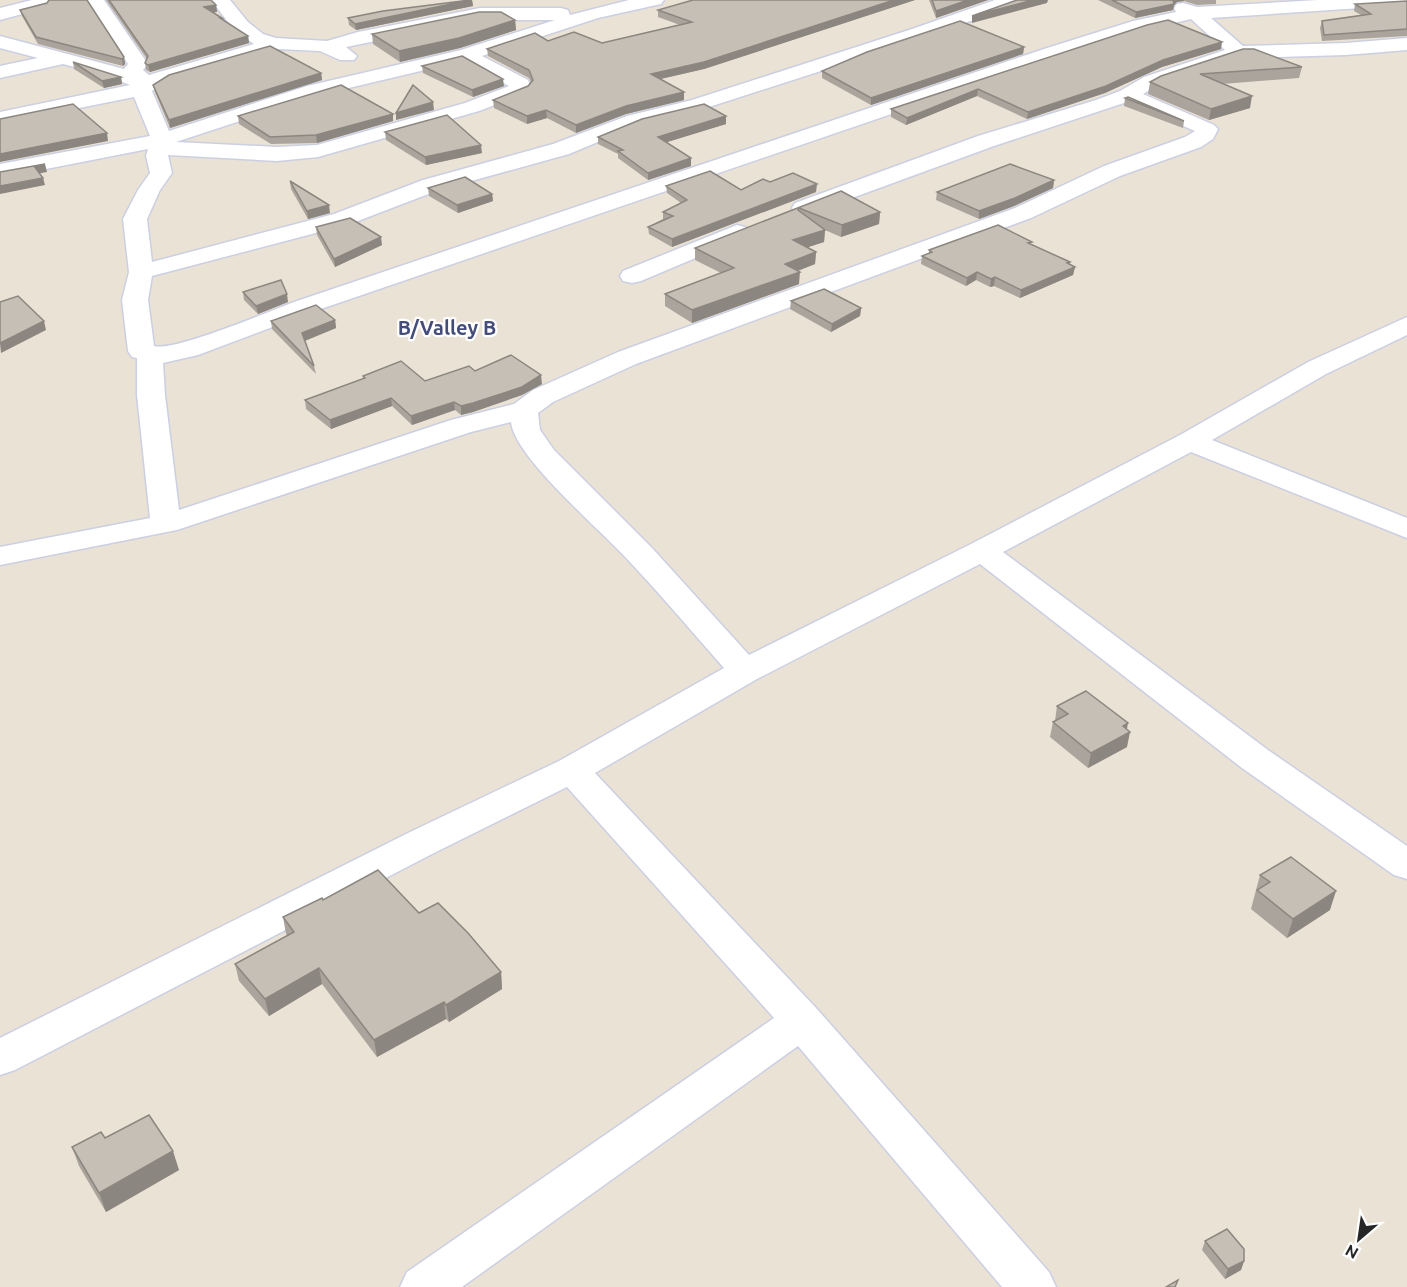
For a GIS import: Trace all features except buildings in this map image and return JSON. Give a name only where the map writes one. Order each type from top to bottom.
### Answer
[{"type":"street","points":[[0,14],[46,0]]},
{"type":"street","points":[[95,0],[138,64],[133,71],[144,87],[160,144],[158,163],[161,173],[149,190],[135,219],[141,272],[135,300],[141,351],[158,356],[189,349],[317,302],[1051,53],[1140,25],[1195,13],[1407,0]]},
{"type":"street","points":[[220,0],[253,37],[278,43]]},
{"type":"street","points":[[0,171],[160,144],[251,109],[314,90],[466,55],[593,13],[655,0]]},
{"type":"street","points":[[141,272],[342,219],[431,185],[561,149],[634,120],[699,104],[919,33],[1012,0]]},
{"type":"street","points":[[1166,0],[1195,13],[1238,51]]},
{"type":"street","points":[[330,46],[358,38],[480,14],[593,13]]},
{"type":"street","points":[[0,42],[114,72],[144,87]]},
{"type":"street","points":[[0,118],[144,87],[162,76],[278,43],[305,42],[330,46],[376,77]]},
{"type":"street","points":[[783,215],[986,141],[1127,95],[1151,81],[1238,51],[1346,49],[1407,44]]},
{"type":"street","points":[[160,144],[277,154],[318,151],[472,107],[521,88],[521,84],[466,55]]},
{"type":"street","points":[[0,72],[63,59]]},
{"type":"street","points":[[0,556],[166,524],[461,426],[525,410],[543,396],[627,358],[1023,213],[1112,171],[1166,154],[1205,134],[1207,129],[1195,122],[1127,95]]},
{"type":"street","points":[[632,276],[752,227]]},
{"type":"street","points":[[0,1058],[421,843],[572,770],[745,671],[982,551],[1190,441],[1317,368],[1407,324]]},
{"type":"street","points":[[150,355],[151,395],[166,524]]},
{"type":"street","points":[[525,410],[526,430],[543,456],[641,555],[745,671]]},
{"type":"street","points":[[1190,441],[1407,529]]},
{"type":"street","points":[[982,551],[1255,759],[1407,865]]},
{"type":"street","points":[[572,770],[802,1021],[1032,1287]]},
{"type":"street","points":[[424,1287],[802,1021]]},
{"type":"district","name":"B/Valley B","points":[[447,328]]}]
